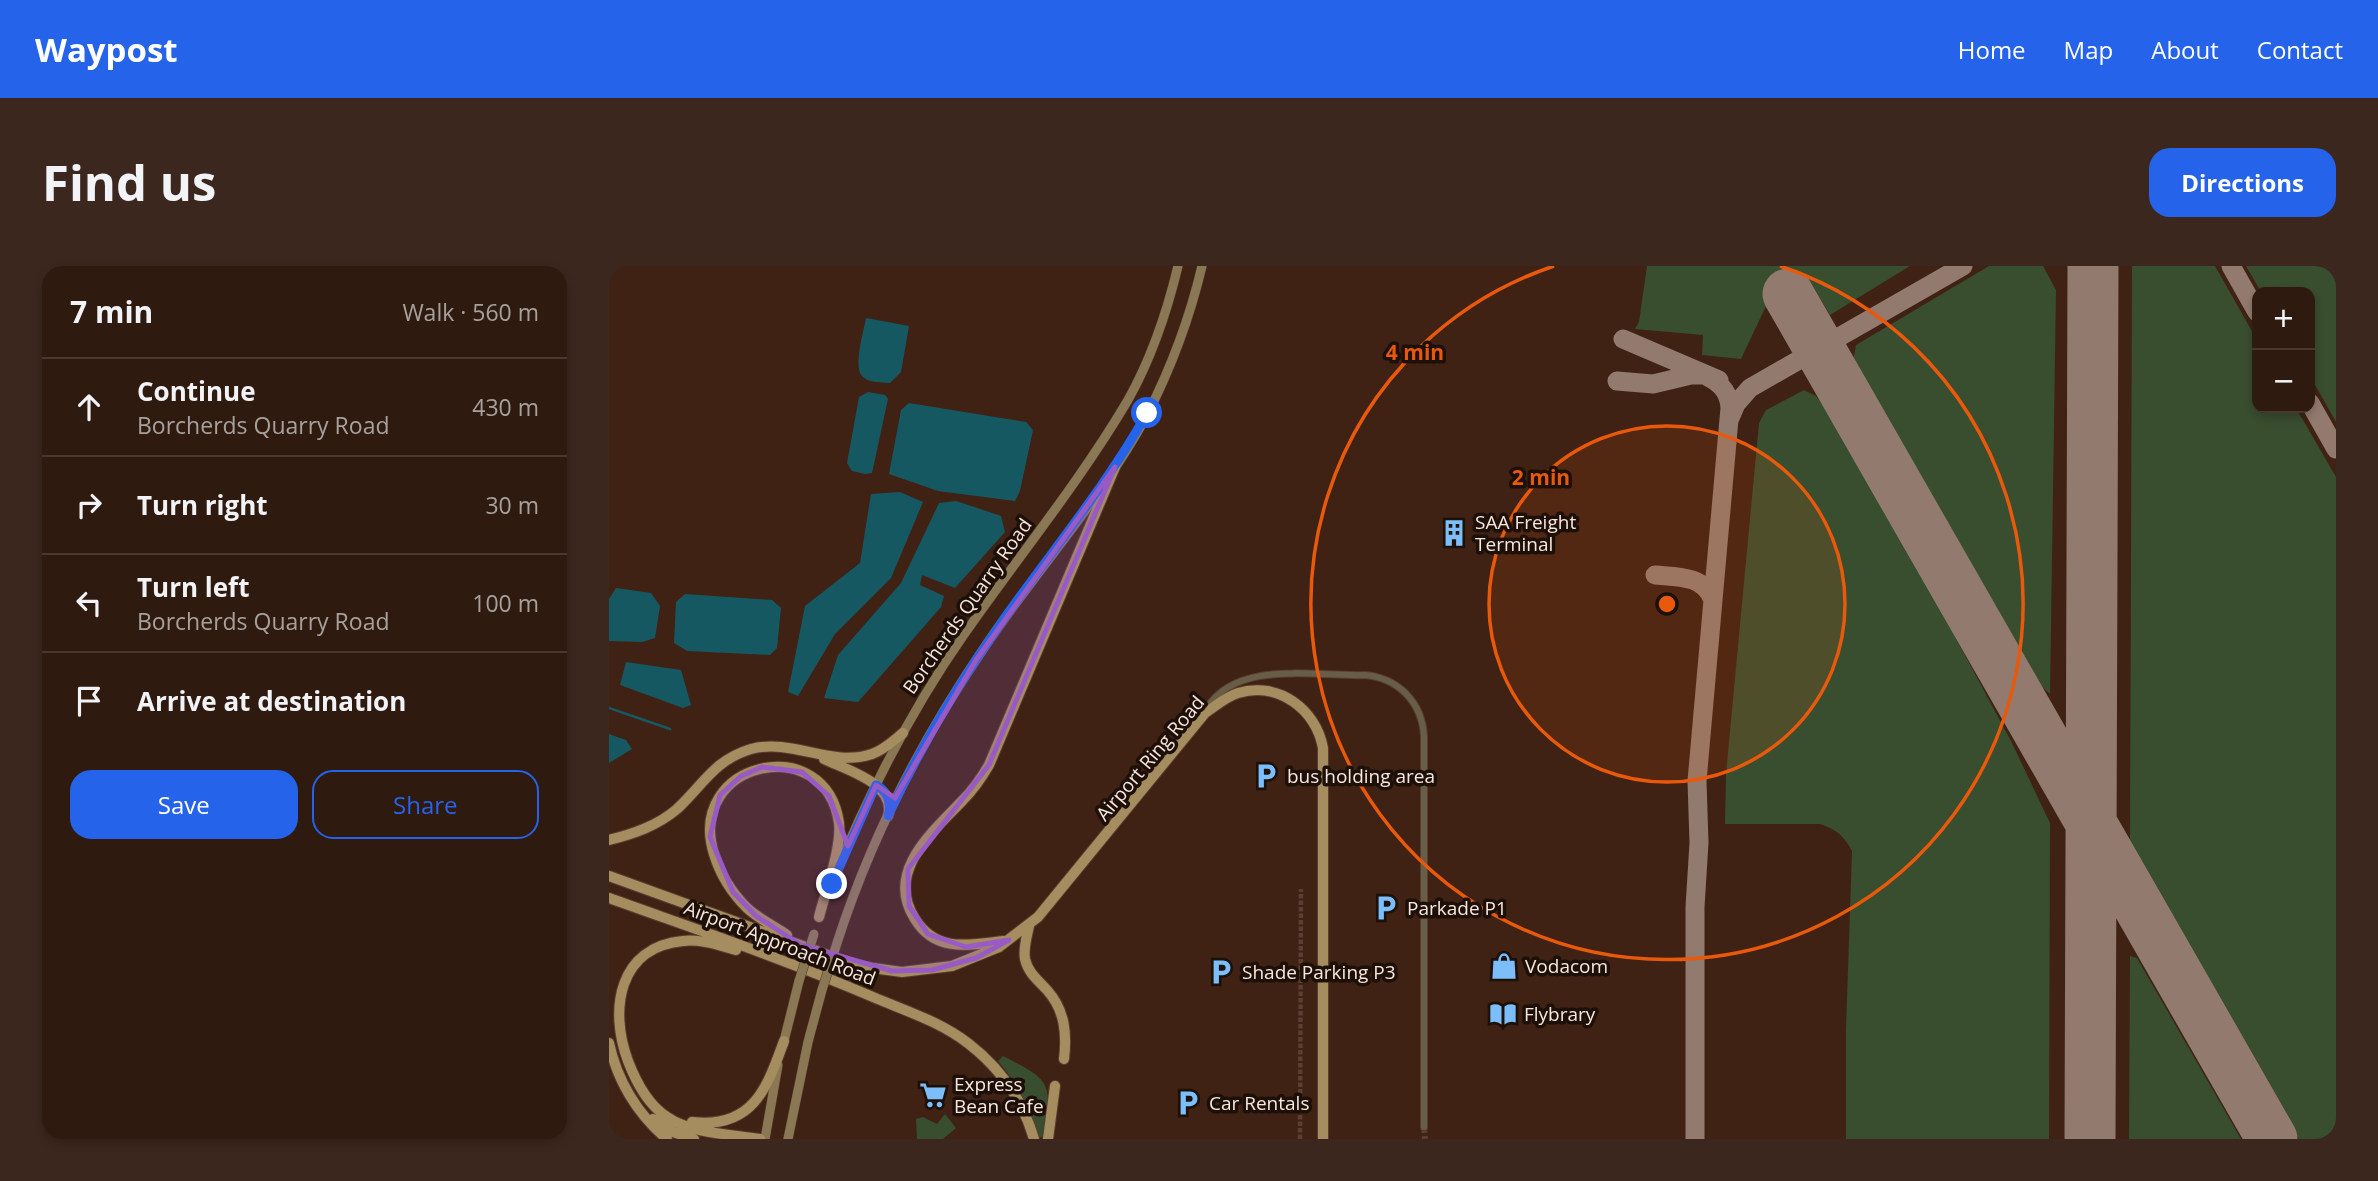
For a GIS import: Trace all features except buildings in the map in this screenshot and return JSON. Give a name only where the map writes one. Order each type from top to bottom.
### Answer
[{"type":"main road","name":"Borcherds Quarry Road","points":[[762,1139],[799,981],[819,918],[849,842],[876,785],[959,642],[1113,425],[1150,353],[1178,266]]},
{"type":"main road","name":"Borcherds Quarry Road","points":[[788,1139],[822,990],[862,876],[888,816],[931,732],[971,667],[1115,467],[1147,413],[1169,367],[1202,266]]},
{"type":"main road","points":[[1009,940],[966,947],[945,943],[928,934],[909,906],[906,886],[908,869],[920,846],[971,791],[987,768],[1115,467]]},
{"type":"main road","name":"Airport Ring Road","points":[[843,961],[887,971],[932,970],[971,960],[1009,940],[1029,926],[1073,876],[1205,713],[1238,693],[1258,690],[1273,692],[1291,700],[1307,712],[1321,738],[1324,758],[1322,1139]]},
{"type":"main road","points":[[609,840],[631,834],[664,818],[684,802],[712,770],[737,753],[770,746],[788,746],[840,758],[857,758],[885,748],[904,733]]},
{"type":"main road","points":[[812,753],[876,785],[888,797],[888,816]]},
{"type":"main road","points":[[801,945],[747,908],[733,892],[716,861],[710,832],[714,809],[722,792],[744,774],[767,766],[795,769],[819,784],[833,803],[839,824],[838,840],[819,918]]},
{"type":"main road","name":"Airport Approach Road","points":[[609,876],[843,961]]},
{"type":"main road","name":"Airport Approach Road","points":[[609,898],[792,964],[938,1024],[972,1046],[997,1071],[1019,1104],[1034,1139]]},
{"type":"main road","points":[[1029,926],[1025,959],[1032,975],[1050,994],[1062,1015],[1066,1033],[1064,1059]]},
{"type":"main road","points":[[762,1139],[679,1124],[653,1106],[636,1080],[622,1043],[618,1011],[624,982],[634,968],[646,956],[667,945],[696,941],[792,964]]},
{"type":"main road","points":[[636,1080],[653,1102],[673,1115],[695,1122],[722,1121],[746,1110],[761,1094],[772,1076],[784,1041]]},
{"type":"main road","points":[[609,1042],[623,1086],[653,1126],[667,1139]]},
{"type":"main road","points":[[1048,1139],[1055,1086]]},
{"type":"main road","points":[[635,1103],[663,1127],[694,1139]]},
{"type":"street","points":[[1205,713],[1212,701],[1226,688],[1258,675],[1364,675],[1389,681],[1408,695],[1417,708],[1422,722],[1424,809],[1424,1127]]},
{"type":"highlighted area","points":[[1115,467],[989,765],[908,869],[909,906],[928,934],[966,947],[1009,940],[976,958],[932,970],[892,971],[801,945],[756,916],[733,892],[710,837],[720,795],[741,776],[762,767],[802,772],[829,796],[848,846],[876,785],[895,798],[976,660]]},
{"type":"green space","points":[[1647,266],[1910,266],[1830,315],[1810,281],[1766,306],[1741,359],[1702,355],[1703,335],[1635,329],[1639,322]]},
{"type":"green space","points":[[1989,266],[2043,266],[2056,290],[2050,694],[2040,685],[1853,361],[1856,345]]},
{"type":"green space","points":[[2132,266],[2215,266],[2252,331],[2252,413],[2299,413],[2336,477],[2336,1139],[2299,1139],[2130,841]]},
{"type":"green space","points":[[2246,266],[2336,266],[2336,422],[2315,385],[2315,287],[2258,287]]},
{"type":"green space","points":[[1804,390],[1816,396],[1849,439],[2011,741],[2050,823],[2049,1139],[1846,1139],[1846,1029],[1852,851],[1839,834],[1820,824],[1725,824],[1726,774],[1759,423],[1766,410]]},
{"type":"green space","points":[[2130,956],[2137,958],[2241,1139],[2129,1139]]},
{"type":"green space","points":[[1003,1056],[1031,1071],[1045,1085],[1048,1104],[1044,1136],[1039,1138],[1015,1083],[998,1061]]},
{"type":"green space","points":[[945,1114],[956,1128],[943,1139],[917,1139],[916,1119],[923,1117],[937,1124]]},
{"type":"water","points":[[866,318],[909,326],[901,372],[890,383],[868,380],[860,371],[861,339]]},
{"type":"water","points":[[868,392],[885,395],[888,399],[872,473],[865,474],[852,471],[847,463],[859,397]]},
{"type":"water","points":[[909,403],[1026,422],[1033,430],[1020,491],[1015,501],[938,491],[889,474],[901,410]]},
{"type":"water","points":[[900,492],[923,502],[891,578],[835,634],[798,696],[788,692],[805,606],[860,563],[871,494]]},
{"type":"water","points":[[956,501],[1001,516],[1005,532],[955,588],[922,575],[920,585],[944,596],[941,607],[858,702],[824,698],[838,655],[901,583],[939,503]]},
{"type":"water","points":[[616,588],[651,593],[660,606],[655,638],[642,642],[609,641],[609,599]]},
{"type":"water","points":[[685,594],[772,600],[781,608],[777,648],[770,655],[687,651],[674,643],[676,602]]},
{"type":"water","points":[[626,662],[681,670],[691,705],[683,708],[620,685]]},
{"type":"water","points":[[609,734],[626,740],[632,749],[609,763]]},
{"type":"waterway","points":[[609,708],[670,729]]},
{"type":"taxiway","points":[[1730,418],[1736,404],[1750,388],[1963,266]]},
{"type":"taxiway","points":[[2084,266],[2092,296],[2093,358]]},
{"type":"taxiway","points":[[2231,266],[2252,303]]},
{"type":"taxiway","points":[[1623,339],[1719,380]]},
{"type":"taxiway","points":[[1617,381],[1653,384],[1691,375],[1703,375]]},
{"type":"taxiway","points":[[1695,1139],[1695,907],[1699,843],[1697,781],[1730,408],[1724,390],[1708,377]]},
{"type":"taxiway","points":[[2315,412],[2336,449]]},
{"type":"taxiway","points":[[1655,575],[1681,577],[1696,582],[1709,592],[1713,600]]},
{"type":"runway","points":[[2090,1139],[2093,266]]},
{"type":"runway","points":[[1788,294],[2272,1139]]},
{"type":"tunnel","points":[[1300,1139],[1301,889]]},
{"type":"tunnel","points":[[1424,1127],[1425,1139]]},
{"type":"place","name":"SAA Freight Terminal","points":[[1454,533]]},
{"type":"place","name":"bus holding area","points":[[1266,776]]},
{"type":"place","name":"Parkade P1","points":[[1386,908]]},
{"type":"place","name":"Vodacom","points":[[1504,966]]},
{"type":"place","name":"Shade Parking P3","points":[[1221,972]]},
{"type":"place","name":"Flybrary","points":[[1503,1014]]},
{"type":"place","name":"Express Bean Cafe","points":[[933,1095]]},
{"type":"place","name":"Car Rentals","points":[[1188,1103]]},
{"type":"route","points":[[832,884],[876,785],[884,790],[890,802],[888,816],[914,763],[955,691],[1115,467],[1147,413]]}]
